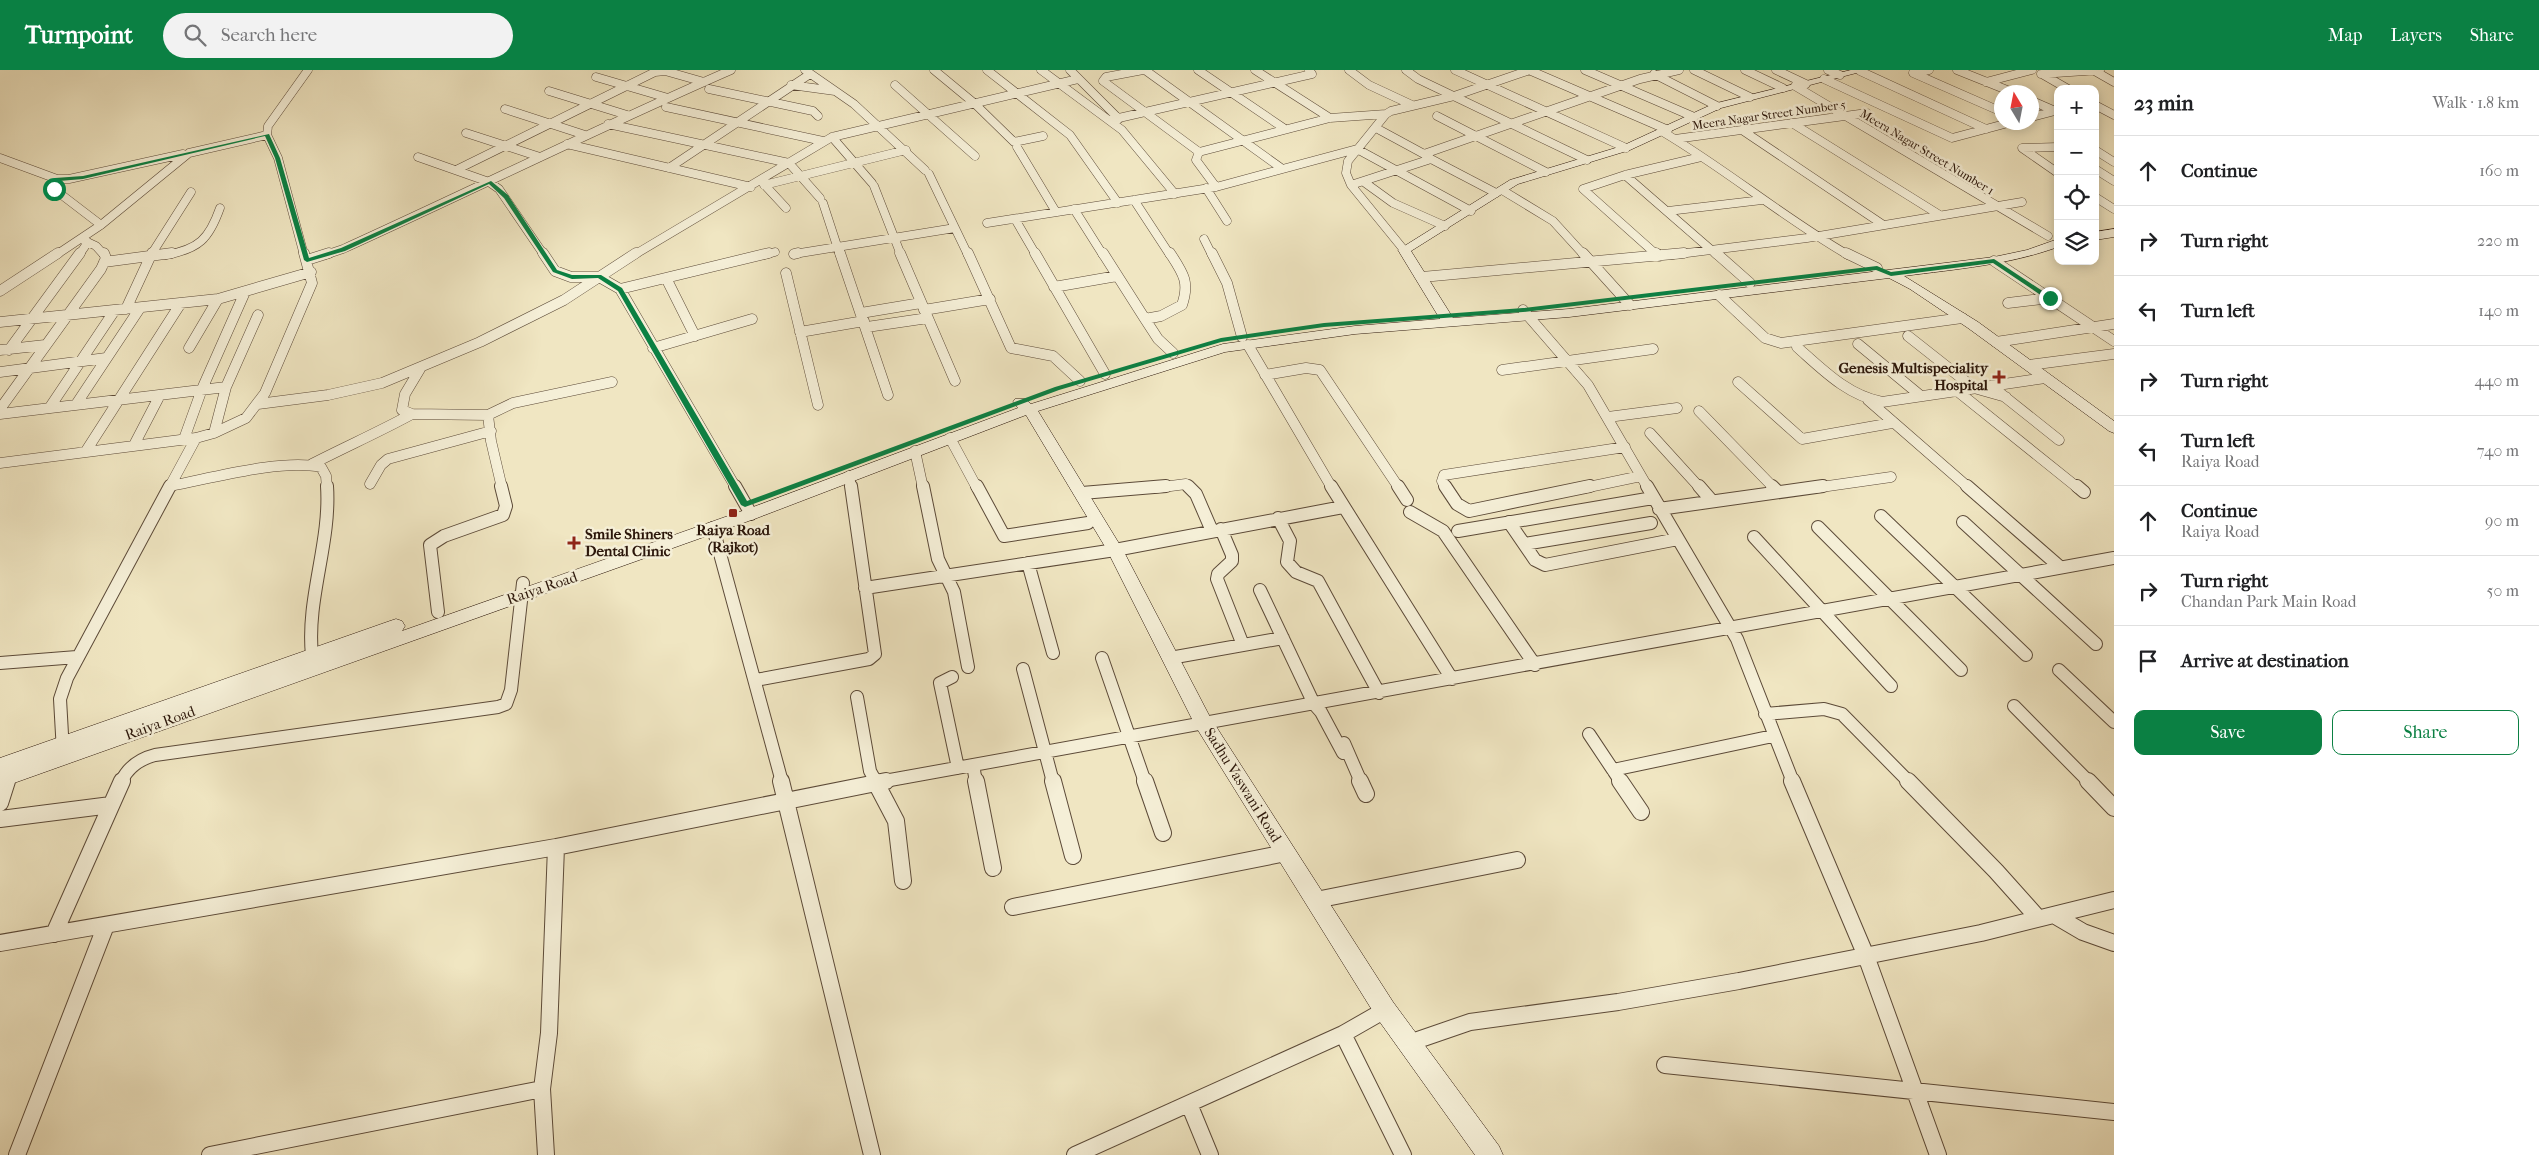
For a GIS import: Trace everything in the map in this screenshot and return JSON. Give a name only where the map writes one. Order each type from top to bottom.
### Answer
[{"type":"street","points":[[0,463],[190,438],[214,433],[246,418],[258,404],[309,296],[312,284],[311,272],[278,158],[267,135],[268,126],[308,70]]},
{"type":"street","points":[[307,260],[343,249],[489,182],[608,124],[707,85],[731,70]]},
{"type":"street","points":[[934,70],[974,103],[1014,142],[1043,136]]},
{"type":"street","points":[[987,70],[1070,135],[1118,203]]},
{"type":"street","points":[[1041,70],[1058,84],[1115,120],[1312,74],[1309,70]]},
{"type":"street","points":[[1070,70],[1138,147],[1175,194]]},
{"type":"street","points":[[1199,152],[1146,114],[1103,79],[1144,70],[1280,168]]},
{"type":"street","points":[[1198,70],[1285,129]]},
{"type":"street","points":[[1255,70],[1330,118]]},
{"type":"street","points":[[1349,70],[1376,89],[1412,105]]},
{"type":"street","points":[[1406,70],[1418,79],[1587,160]]},
{"type":"street","points":[[1455,70],[1626,148]]},
{"type":"street","points":[[1199,152],[1330,118],[1386,114],[1412,105],[1454,96],[1530,70],[1668,134],[1817,236],[1854,258],[1915,286],[2029,366],[2044,372],[2114,428]]},
{"type":"street","points":[[1585,70],[1694,117]]},
{"type":"street","points":[[1645,70],[1717,106]]},
{"type":"street","points":[[1351,185],[1397,171],[1477,137],[1622,85],[1654,75],[1679,70]]},
{"type":"street","points":[[1694,70],[1750,97]]},
{"type":"street","points":[[1745,70],[1783,88]]},
{"type":"street","points":[[1776,70],[1806,84]]},
{"type":"street","points":[[1404,250],[1471,211],[1514,182],[1668,134],[1694,117],[1717,106],[1783,88],[1806,84],[1826,75],[1840,76],[1862,70],[1986,129]]},
{"type":"street","points":[[1928,70],[1913,74],[1994,109]]},
{"type":"street","points":[[1957,70],[1994,85]]},
{"type":"street","points":[[1988,70],[2006,77]]},
{"type":"street","points":[[1986,82],[2032,70],[2061,85]]},
{"type":"street","points":[[2093,70],[2114,82]]},
{"type":"street","points":[[2041,74],[2100,70]]},
{"type":"street","points":[[456,170],[547,123],[660,71],[707,85],[813,111],[818,116]]},
{"type":"street","points":[[669,168],[792,85],[807,72],[835,91],[879,126],[927,172],[990,299],[1011,348],[1053,356],[1080,381]]},
{"type":"street","points":[[1826,75],[1952,138]]},
{"type":"street","points":[[596,77],[667,102],[739,121],[827,139],[856,164],[873,184],[893,237],[955,381]]},
{"type":"street","points":[[762,183],[827,139],[1078,79]]},
{"type":"street","points":[[792,85],[824,91],[835,91]]},
{"type":"street","points":[[895,85],[975,156]]},
{"type":"street","name":"Meera Nagar Street Number 1","points":[[1795,86],[1995,206],[2054,237]]},
{"type":"street","points":[[549,91],[628,115]]},
{"type":"street","points":[[2039,104],[2054,109]]},
{"type":"street","points":[[2099,107],[2114,115]]},
{"type":"street","points":[[505,109],[585,135]]},
{"type":"street","points":[[2039,115],[2054,111]]},
{"type":"street","name":"Meera Nagar Street Number 5","points":[[1668,134],[1742,130],[1866,113]]},
{"type":"street","points":[[1386,114],[1344,167],[1345,174],[1351,185],[1404,250],[1447,319]]},
{"type":"street","points":[[1437,116],[1546,172]]},
{"type":"street","points":[[1792,123],[1938,214]]},
{"type":"street","points":[[608,124],[789,163],[821,201],[836,247],[864,320],[888,395]]},
{"type":"street","points":[[1938,143],[1994,127]]},
{"type":"street","points":[[1376,128],[1428,157],[1541,212],[1553,221],[1627,302]]},
{"type":"street","points":[[1742,130],[1882,224]]},
{"type":"street","points":[[466,133],[540,157]]},
{"type":"street","points":[[0,158],[57,179],[83,177],[267,135]]},
{"type":"street","points":[[568,144],[750,187]]},
{"type":"street","points":[[1017,147],[1056,212]]},
{"type":"street","points":[[2054,147],[2022,148],[2054,170]]},
{"type":"street","points":[[987,223],[1216,187],[1280,168],[1357,149],[1471,211]]},
{"type":"street","points":[[258,404],[293,400],[382,383],[518,324],[564,300],[750,187],[856,164],[906,150]]},
{"type":"street","points":[[1199,152],[1196,160],[1216,187]]},
{"type":"street","points":[[0,291],[84,240],[190,153]]},
{"type":"street","points":[[2099,153],[2114,162]]},
{"type":"street","points":[[418,157],[489,182],[506,196],[555,271],[572,277],[599,277],[620,290],[748,510]]},
{"type":"street","points":[[1659,256],[1583,189],[1626,175],[1701,158]]},
{"type":"street","points":[[2099,172],[2114,181]]},
{"type":"street","points":[[1626,175],[1750,283]]},
{"type":"street","points":[[57,179],[54,189],[101,225]]},
{"type":"street","points":[[1364,182],[1393,203],[1444,226]]},
{"type":"street","points":[[762,183],[786,208]]},
{"type":"street","points":[[1206,188],[1227,221]]},
{"type":"street","points":[[50,406],[120,310],[150,256],[191,192]]},
{"type":"street","points":[[1134,200],[1180,269],[1186,283],[1182,305],[1161,316],[1145,318]]},
{"type":"street","points":[[1668,211],[1762,200]]},
{"type":"street","points":[[2099,200],[2114,209]]},
{"type":"street","points":[[1422,277],[1714,250],[1817,236],[1938,214],[2022,202]]},
{"type":"street","points":[[104,262],[179,251],[198,245],[211,231],[220,208]]},
{"type":"street","points":[[1074,210],[1158,339],[1173,353]]},
{"type":"street","points":[[1015,219],[1105,374]]},
{"type":"street","points":[[2099,228],[2114,226]]},
{"type":"street","points":[[794,254],[954,228]]},
{"type":"street","points":[[2099,235],[2114,233]]},
{"type":"street","name":"Raiya Road","points":[[63,751],[523,588],[849,476],[950,438],[1080,381],[1173,353],[1245,341],[1447,319],[1719,295],[1884,271],[2054,238]]},
{"type":"street","points":[[1204,239],[1227,283],[1245,341],[1343,508],[1452,679]]},
{"type":"street","name":"Raiya Road","points":[[1627,302],[1750,283],[1994,261],[2030,253],[2054,239]]},
{"type":"street","points":[[0,409],[66,316],[91,286],[106,258],[98,246],[84,240]]},
{"type":"street","points":[[5,350],[31,319],[84,240]]},
{"type":"street","points":[[620,290],[775,252]]},
{"type":"street","points":[[1994,261],[2114,341]]},
{"type":"street","points":[[0,322],[218,298],[311,272]]},
{"type":"street","points":[[786,273],[818,405]]},
{"type":"street","points":[[1054,287],[1117,276]]},
{"type":"street","points":[[666,278],[695,336]]},
{"type":"street","points":[[63,751],[60,699],[77,658],[170,486],[190,438],[202,389],[244,292]]},
{"type":"street","points":[[1719,295],[1765,338],[1781,343],[1962,318]]},
{"type":"street","points":[[189,348],[218,298]]},
{"type":"street","points":[[2008,303],[2050,298]]},
{"type":"street","points":[[800,332],[990,299]]},
{"type":"street","points":[[86,451],[181,303]]},
{"type":"street","points":[[78,403],[140,308]]},
{"type":"street","points":[[864,320],[925,310]]},
{"type":"street","points":[[1526,313],[1588,385],[1732,629],[1773,736],[1866,956],[1938,1155]]},
{"type":"street","points":[[214,433],[226,387],[258,315]]},
{"type":"street","points":[[653,348],[752,319]]},
{"type":"street","points":[[1996,342],[2114,324]]},
{"type":"street","points":[[1908,336],[1974,388],[2006,398]]},
{"type":"street","name":"Raiya Road","points":[[3,775],[312,654],[438,612],[523,588],[713,528],[748,510],[1025,406],[1245,341]]},
{"type":"street","points":[[1858,344],[1921,396]]},
{"type":"street","points":[[5,350],[45,345]]},
{"type":"street","points":[[1796,347],[1848,390],[1868,400],[2060,567]]},
{"type":"street","points":[[1502,370],[1653,349]]},
{"type":"street","points":[[1868,400],[1882,402],[1974,388],[2114,354]]},
{"type":"street","points":[[0,372],[106,358]]},
{"type":"street","points":[[420,368],[401,404],[402,410],[412,414],[488,415],[513,404],[612,382]]},
{"type":"street","points":[[1265,375],[1306,368],[1320,370],[1408,506],[1443,531],[1535,665]]},
{"type":"street","points":[[1738,382],[1802,439],[1892,422]]},
{"type":"street","points":[[1990,385],[2059,440]]},
{"type":"street","points":[[0,414],[50,406],[226,387]]},
{"type":"street","points":[[1956,390],[2084,492]]},
{"type":"street","points":[[134,444],[160,395]]},
{"type":"street","name":"Sadhu Vaswani Road","points":[[1025,406],[1082,493],[1115,550],[1203,722],[1385,1010],[1490,1155]]},
{"type":"street","points":[[1608,418],[1677,408]]},
{"type":"street","points":[[1699,411],[1778,492]]},
{"type":"street","points":[[170,486],[312,464],[347,446],[369,438],[412,414]]},
{"type":"street","points":[[438,612],[430,545],[444,536],[503,515],[506,510],[488,415]]},
{"type":"street","points":[[370,484],[381,465],[388,459],[491,431]]},
{"type":"street","points":[[1650,434],[1712,501]]},
{"type":"street","points":[[950,438],[1004,536],[1088,523]]},
{"type":"street","points":[[1624,447],[1454,473],[1444,475],[1442,481],[1457,504],[1469,511],[1641,476]]},
{"type":"street","points":[[915,451],[938,559],[954,592],[968,667]]},
{"type":"street","points":[[312,464],[322,467],[327,473],[328,498],[311,631],[312,654]]},
{"type":"street","points":[[756,680],[869,659],[875,654],[849,476]]},
{"type":"street","points":[[1458,531],[1509,522],[1656,503],[1712,501],[1891,477]]},
{"type":"street","points":[[1082,493],[1126,491],[1186,484],[1196,494],[1232,555],[1232,561],[1218,574],[1217,579],[1243,645]]},
{"type":"street","points":[[865,588],[1115,550],[1278,518],[1343,508]]},
{"type":"street","points":[[1881,516],[2026,655]]},
{"type":"street","points":[[1278,518],[1290,541],[1287,562],[1296,572],[1318,581],[1379,693]]},
{"type":"street","points":[[1509,522],[1534,560],[1545,565],[1678,539]]},
{"type":"street","points":[[1964,522],[2096,644]]},
{"type":"street","points":[[1524,544],[1651,523]]},
{"type":"street","points":[[1818,527],[1961,670]]},
{"type":"street","points":[[713,528],[756,680],[838,1004],[872,1155]]},
{"type":"street","points":[[1754,537],[1891,686]]},
{"type":"street","points":[[0,943],[556,847],[786,800],[1203,722],[1535,665],[1954,586],[2114,558]]},
{"type":"street","points":[[1028,563],[1053,653]]},
{"type":"street","points":[[54,934],[126,771],[143,758],[155,754],[498,707],[506,704],[511,690],[523,588]]},
{"type":"street","points":[[1260,590],[1283,638],[1320,703],[1366,794]]},
{"type":"street","points":[[1170,658],[1283,638]]},
{"type":"street","points":[[0,663],[77,658]]},
{"type":"street","points":[[1102,658],[1163,833]]},
{"type":"street","points":[[1023,669],[1073,856]]},
{"type":"street","points":[[2059,670],[2114,722]]},
{"type":"street","points":[[952,677],[940,683],[966,766],[993,868]]},
{"type":"street","points":[[857,697],[870,771],[896,821],[902,881]]},
{"type":"street","points":[[1320,703],[1321,712],[1342,753]]},
{"type":"street","points":[[2014,706],[2114,808]]},
{"type":"street","points":[[1766,714],[1824,709],[1842,714],[1996,871],[2046,916],[2114,943]]},
{"type":"street","points":[[1589,734],[1641,812]]},
{"type":"street","points":[[1613,770],[1773,736]]},
{"type":"street","points":[[0,803],[3,775]]},
{"type":"street","points":[[0,819],[111,805]]},
{"type":"street","points":[[546,1155],[542,1089],[549,1033],[556,847]]},
{"type":"street","points":[[1013,907],[1286,853]]},
{"type":"street","points":[[1316,900],[1517,860]]},
{"type":"street","points":[[1409,1043],[1470,1022],[1618,1002],[1866,956],[1981,933],[2114,900]]},
{"type":"street","points":[[17,1155],[106,925]]},
{"type":"street","points":[[1075,1155],[1344,1034],[1385,1010]]},
{"type":"street","points":[[1344,1034],[1403,1155]]},
{"type":"street","points":[[1665,1065],[2114,1112]]},
{"type":"street","points":[[210,1155],[542,1089]]},
{"type":"street","points":[[1189,1104],[1210,1155]]},
{"type":"place","name":"Genesis Multispeciality Hospital","points":[[1999,377]]},
{"type":"place","name":"Raiya Road (Rajkot)","points":[[733,513]]},
{"type":"place","name":"Smile Shiners Dental Clinic","points":[[574,543]]},
{"type":"route","points":[[54,189],[57,179],[68,180],[83,177],[267,135],[278,158],[307,260],[343,249],[489,182],[506,196],[531,238],[555,271],[572,277],[599,277],[620,290],[745,505],[1057,388],[1221,340],[1324,325],[1523,310],[1877,268],[1891,274],[1994,261],[2050,298]]}]
